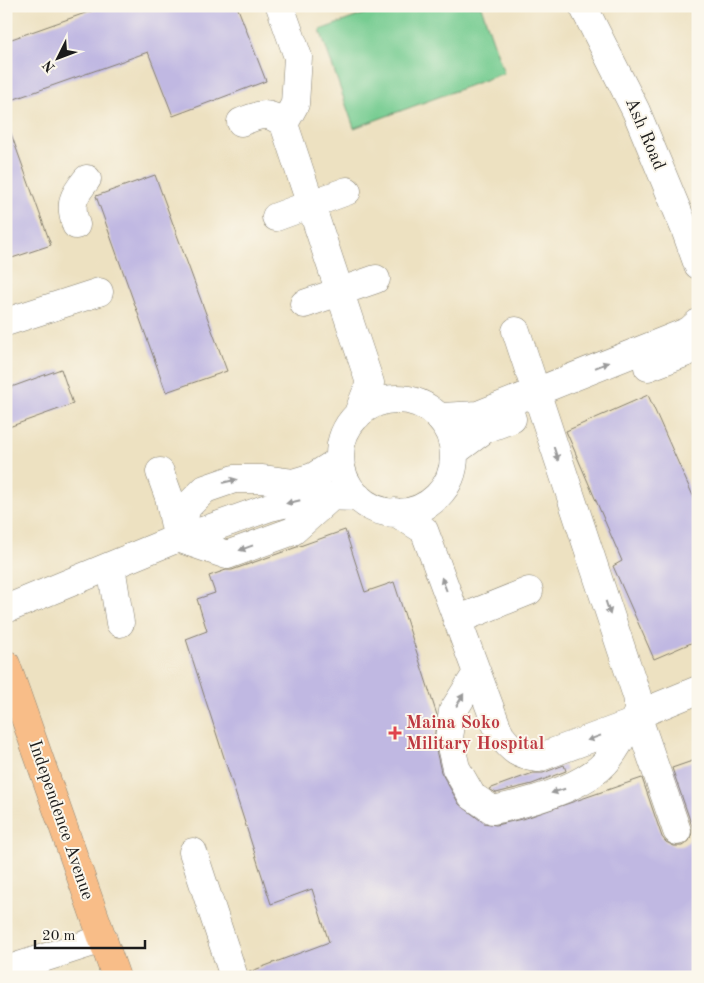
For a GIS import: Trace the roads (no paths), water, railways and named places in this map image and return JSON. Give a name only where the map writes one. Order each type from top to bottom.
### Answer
[{"type":"main road","name":"Independence Avenue","points":[[6,664],[116,977]]},
{"type":"street","points":[[280,6],[298,57],[295,104],[284,124]]},
{"type":"street","name":"Ash Road","points":[[583,6],[636,111],[698,265]]},
{"type":"street","points":[[241,122],[262,114],[276,117],[284,124],[370,384],[357,416],[347,431],[341,448],[340,460],[344,478],[352,492],[366,505],[381,511],[411,510],[425,505],[438,495],[447,482],[453,467],[454,452],[450,434],[441,417],[426,406],[412,401],[396,400],[382,401],[368,407],[357,416]]},
{"type":"street","points":[[76,225],[71,210],[74,195],[87,179]]},
{"type":"street","points":[[276,217],[347,191]]},
{"type":"street","points":[[304,304],[376,278]]},
{"type":"street","points":[[6,322],[99,292]]},
{"type":"street","points":[[454,452],[485,429],[538,400],[689,331],[698,323]]},
{"type":"street","points":[[477,673],[453,711],[449,738],[456,768],[472,796],[493,810],[512,806],[576,785],[605,763],[634,720],[639,705],[516,332]]},
{"type":"street","points":[[441,417],[478,415],[538,400],[698,348]]},
{"type":"street","points":[[370,384],[396,400]]},
{"type":"street","points":[[178,538],[187,507],[205,489],[234,479],[261,479],[293,483],[313,477],[340,460]]},
{"type":"street","points":[[178,538],[169,497],[160,472],[185,489],[200,494]]},
{"type":"street","points":[[6,609],[178,538],[226,555],[293,530],[331,497],[358,497]]},
{"type":"street","points":[[395,512],[424,530],[500,735],[512,750],[526,757],[538,758],[634,720],[698,690]]},
{"type":"street","points":[[111,566],[120,623]]},
{"type":"street","points":[[457,620],[529,591]]},
{"type":"street","points":[[634,720],[677,831]]},
{"type":"street","points":[[193,852],[234,977]]},
{"type":"street","points":[[6,970],[103,939]]},
{"type":"place","name":"Maina Soko Military Hospital","points":[[395,733]]}]
